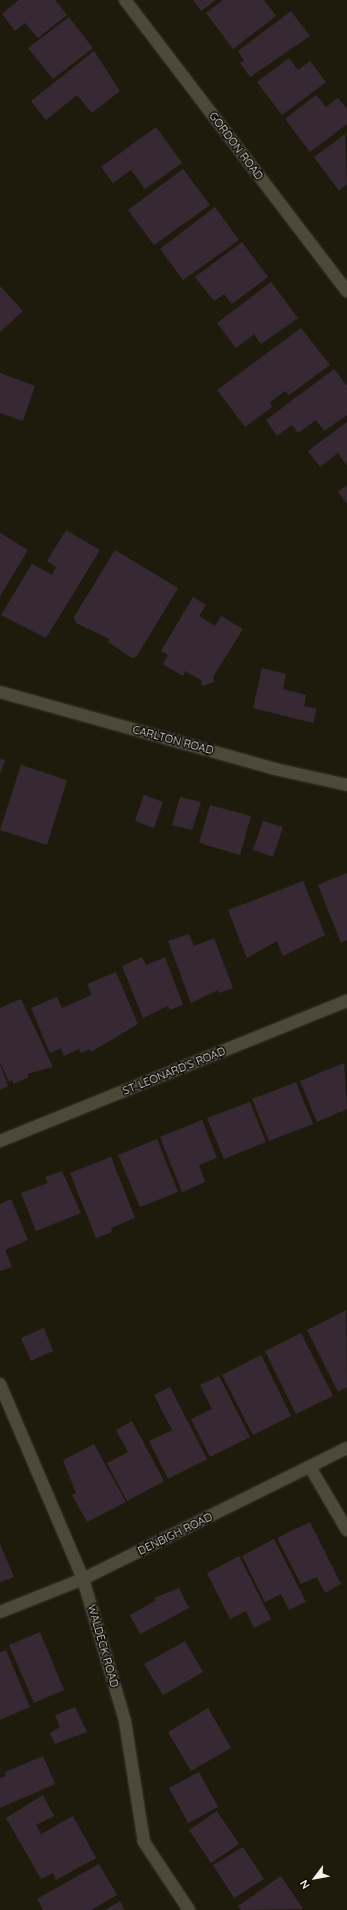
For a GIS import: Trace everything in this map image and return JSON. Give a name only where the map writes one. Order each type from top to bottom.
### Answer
[{"type":"street","name":"GORDON ROAD","points":[[125,0],[347,291]]},
{"type":"street","name":"CARLTON ROAD","points":[[0,692],[275,768],[347,785]]},
{"type":"street","name":"ST. LEONARD'S ROAD","points":[[0,1141],[347,1001]]},
{"type":"street","name":"WALDECK ROAD","points":[[0,1384],[83,1579],[125,1721],[144,1842],[189,1910]]},
{"type":"street","name":"DENBIGH ROAD","points":[[0,1612],[83,1579],[347,1448]]},
{"type":"street","points":[[310,1467],[347,1530]]},
{"type":"building","points":[[19,0],[55,0],[67,15],[38,38],[25,23],[15,31],[2,14]]},
{"type":"building","points":[[193,0],[216,0],[201,11]]},
{"type":"building","points":[[223,0],[264,0],[276,16],[233,49],[206,13]]},
{"type":"building","points":[[291,11],[310,36],[250,77],[240,63],[244,60],[238,51]]},
{"type":"building","points":[[69,17],[93,48],[53,79],[28,48]]},
{"type":"building","points":[[94,51],[120,91],[92,113],[77,95],[46,120],[31,101]]},
{"type":"building","points":[[289,58],[298,70],[310,61],[326,82],[282,115],[257,82]]},
{"type":"building","points":[[316,95],[326,107],[338,98],[347,109],[347,124],[310,152],[285,119]]},
{"type":"building","points":[[156,127],[182,163],[145,189],[131,170],[113,183],[101,167]]},
{"type":"building","points":[[345,134],[347,184],[339,191],[314,157]]},
{"type":"building","points":[[183,169],[210,205],[154,245],[128,210]]},
{"type":"building","points":[[215,207],[239,240],[183,280],[160,249]]},
{"type":"building","points":[[242,242],[268,277],[232,304],[224,294],[214,301],[195,277]]},
{"type":"building","points":[[271,282],[298,318],[261,344],[254,334],[236,348],[217,323]]},
{"type":"building","points":[[0,286],[23,311],[0,332]]},
{"type":"building","points":[[301,328],[330,365],[289,395],[285,391],[270,402],[272,407],[245,427],[217,390]]},
{"type":"building","points":[[334,369],[347,386],[347,415],[324,431],[316,420],[298,433],[292,425],[277,436],[266,420]]},
{"type":"building","points":[[0,373],[35,386],[23,421],[0,413]]},
{"type":"building","points":[[347,422],[347,466],[338,453],[320,467],[308,451]]},
{"type":"building","points":[[347,485],[347,504],[338,492]]},
{"type":"building","points":[[66,530],[100,550],[46,638],[1,615],[32,564],[52,575],[56,567],[47,561]]},
{"type":"building","points":[[0,533],[28,550],[0,596]]},
{"type":"building","points":[[115,550],[178,588],[137,656],[132,658],[108,642],[109,639],[76,623],[74,617]]},
{"type":"building","points":[[193,597],[206,605],[199,616],[215,626],[221,616],[243,629],[213,677],[214,682],[202,686],[201,680],[185,671],[183,676],[163,664],[168,655],[161,651]]},
{"type":"building","points":[[262,668],[286,674],[283,689],[306,695],[304,706],[317,709],[313,723],[253,708]]},
{"type":"building","points":[[0,759],[5,760],[0,774]]},
{"type":"building","points":[[21,765],[67,780],[47,845],[0,830]]},
{"type":"building","points":[[144,795],[163,802],[154,828],[135,821]]},
{"type":"building","points":[[180,797],[201,802],[192,830],[172,825]]},
{"type":"building","points":[[210,805],[251,816],[240,855],[199,843]]},
{"type":"building","points":[[263,821],[283,827],[273,857],[253,850]]},
{"type":"building","points":[[347,873],[347,940],[341,943],[318,885]]},
{"type":"building","points":[[303,881],[325,935],[283,956],[277,941],[247,958],[228,910]]},
{"type":"building","points":[[189,934],[194,946],[214,938],[233,988],[219,993],[218,990],[191,1003],[168,941]]},
{"type":"building","points":[[142,957],[146,965],[165,957],[183,1005],[170,1010],[168,1006],[143,1018],[122,966]]},
{"type":"building","points":[[116,972],[138,1024],[91,1052],[90,1049],[81,1053],[79,1049],[64,1056],[61,1048],[50,1053],[31,1008],[57,997],[62,1008],[92,995],[87,984]]},
{"type":"building","points":[[21,999],[53,1067],[27,1074],[29,1077],[13,1084],[12,1080],[9,1082],[0,1062],[0,1008]]},
{"type":"building","points":[[344,1063],[347,1109],[317,1122],[300,1081]]},
{"type":"building","points":[[0,1064],[8,1086],[0,1090]]},
{"type":"building","points":[[296,1082],[313,1124],[269,1141],[252,1099]]},
{"type":"building","points":[[250,1102],[266,1142],[224,1159],[207,1118]]},
{"type":"building","points":[[202,1120],[217,1158],[199,1165],[205,1182],[182,1192],[160,1137]]},
{"type":"building","points":[[157,1139],[178,1192],[140,1207],[118,1155]]},
{"type":"building","points":[[111,1157],[135,1218],[111,1228],[112,1232],[96,1238],[70,1173]]},
{"type":"building","points":[[62,1171],[81,1213],[36,1231],[21,1193],[48,1183],[45,1177]]},
{"type":"building","points":[[11,1199],[28,1240],[5,1250],[12,1267],[0,1271],[0,1204]]},
{"type":"building","points":[[346,1310],[347,1387],[338,1392],[307,1330]]},
{"type":"building","points":[[44,1328],[53,1351],[31,1361],[21,1338]]},
{"type":"building","points":[[301,1333],[333,1396],[296,1414],[265,1351]]},
{"type":"building","points":[[261,1355],[291,1416],[253,1435],[222,1375]]},
{"type":"building","points":[[219,1376],[250,1437],[210,1457],[191,1419],[212,1409],[200,1385]]},
{"type":"building","points":[[170,1387],[207,1459],[168,1479],[149,1441],[172,1430],[154,1395]]},
{"type":"building","points":[[132,1421],[164,1481],[127,1501],[107,1463],[128,1452],[116,1430]]},
{"type":"building","points":[[94,1444],[126,1502],[87,1522],[72,1495],[76,1493],[63,1460]]},
{"type":"building","points":[[310,1522],[341,1584],[325,1593],[317,1577],[301,1584],[277,1538]]},
{"type":"building","points":[[274,1539],[306,1602],[289,1610],[281,1594],[265,1602],[242,1556]]},
{"type":"building","points":[[0,1544],[14,1577],[0,1582]]},
{"type":"building","points":[[239,1556],[271,1619],[254,1628],[246,1611],[230,1619],[207,1573]]},
{"type":"building","points":[[179,1588],[189,1608],[140,1634],[130,1615],[155,1601],[154,1598]]},
{"type":"building","points":[[40,1632],[64,1690],[34,1703],[9,1645]]},
{"type":"building","points":[[185,1641],[203,1672],[163,1695],[144,1664]]},
{"type":"building","points":[[6,1650],[30,1707],[0,1720],[0,1652]]},
{"type":"building","points":[[75,1707],[87,1732],[55,1744],[50,1733],[60,1727],[55,1715]]},
{"type":"building","points":[[208,1708],[231,1748],[191,1771],[168,1732]]},
{"type":"building","points":[[43,1756],[55,1784],[0,1808],[0,1778],[6,1776],[5,1772]]},
{"type":"building","points":[[199,1772],[218,1807],[188,1823],[169,1788]]},
{"type":"building","points":[[43,1795],[54,1816],[36,1825],[41,1834],[73,1816],[96,1858],[56,1880],[53,1873],[41,1879],[6,1818]]},
{"type":"building","points":[[217,1811],[239,1844],[211,1863],[189,1830]]},
{"type":"building","points":[[243,1847],[264,1879],[234,1898],[213,1865]]},
{"type":"building","points":[[99,1864],[117,1895],[91,1910],[43,1910],[37,1899]]},
{"type":"building","points":[[281,1876],[303,1909],[241,1910],[238,1906]]},
{"type":"building","points":[[120,1901],[125,1910],[105,1910]]}]
